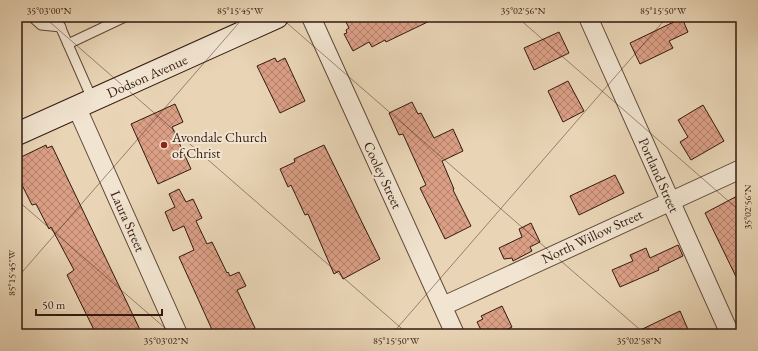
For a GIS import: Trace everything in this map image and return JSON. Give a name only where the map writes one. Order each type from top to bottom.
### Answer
[{"type":"main road","name":"Dodson Avenue","points":[[17,134],[277,17]]},
{"type":"street","name":"Cooley Street","points":[[311,17],[455,334]]},
{"type":"street","name":"Portland Street","points":[[588,17],[730,334]]},
{"type":"street","name":"Laura Street","points":[[85,104],[178,334]]},
{"type":"street","name":"North Willow Street","points":[[443,306],[670,200],[741,169]]},
{"type":"lane","points":[[32,17],[41,25],[61,27]]},
{"type":"lane","points":[[56,17],[68,44],[85,104]]},
{"type":"lane","points":[[68,44],[126,17]]},
{"type":"building","points":[[355,17],[438,17],[386,42],[385,40],[372,47],[369,42],[353,51],[344,34],[347,33],[346,30],[349,28],[346,22]]},
{"type":"building","points":[[682,18],[688,32],[669,41],[673,48],[640,64],[630,43]]},
{"type":"building","points":[[559,32],[569,53],[534,70],[524,48]]},
{"type":"building","points":[[275,58],[277,62],[285,58],[305,101],[280,113],[257,66]]},
{"type":"building","points":[[568,81],[584,111],[563,122],[548,91]]},
{"type":"building","points":[[412,102],[418,114],[421,113],[434,138],[453,129],[463,151],[442,161],[454,189],[453,190],[471,226],[445,239],[420,188],[426,185],[403,134],[399,135],[389,113]]},
{"type":"building","points":[[175,104],[183,122],[172,127],[191,169],[158,184],[131,124]]},
{"type":"building","points":[[703,105],[724,141],[691,160],[680,142],[688,137],[678,120]]},
{"type":"building","points":[[46,145],[47,148],[52,146],[142,334],[96,334],[67,275],[74,270],[51,227],[49,229],[36,204],[32,205],[17,175],[17,159]]},
{"type":"building","points":[[324,145],[380,259],[343,279],[339,271],[334,274],[308,214],[305,215],[291,185],[288,187],[280,169],[295,162],[294,159]]},
{"type":"building","points":[[615,175],[624,193],[579,215],[570,196]]},
{"type":"building","points":[[179,189],[186,202],[193,199],[202,218],[196,221],[207,244],[212,242],[227,273],[228,272],[230,276],[239,272],[246,286],[237,290],[255,328],[242,334],[214,334],[179,257],[194,250],[184,226],[173,231],[165,212],[175,207],[169,194]]},
{"type":"building","points":[[741,194],[741,287],[705,213]]},
{"type":"building","points":[[531,223],[540,242],[530,247],[532,251],[513,261],[512,258],[504,259],[499,248],[522,237],[519,229]]},
{"type":"building","points":[[678,245],[683,256],[658,268],[659,270],[620,287],[612,270],[633,261],[630,255],[646,248],[650,258]]},
{"type":"building","points":[[502,306],[512,327],[498,334],[483,334],[477,322],[483,319],[481,316]]},
{"type":"building","points":[[680,311],[690,334],[632,334]]},
{"type":"place","name":"Avondale Church of Christ","points":[[164,145]]}]
